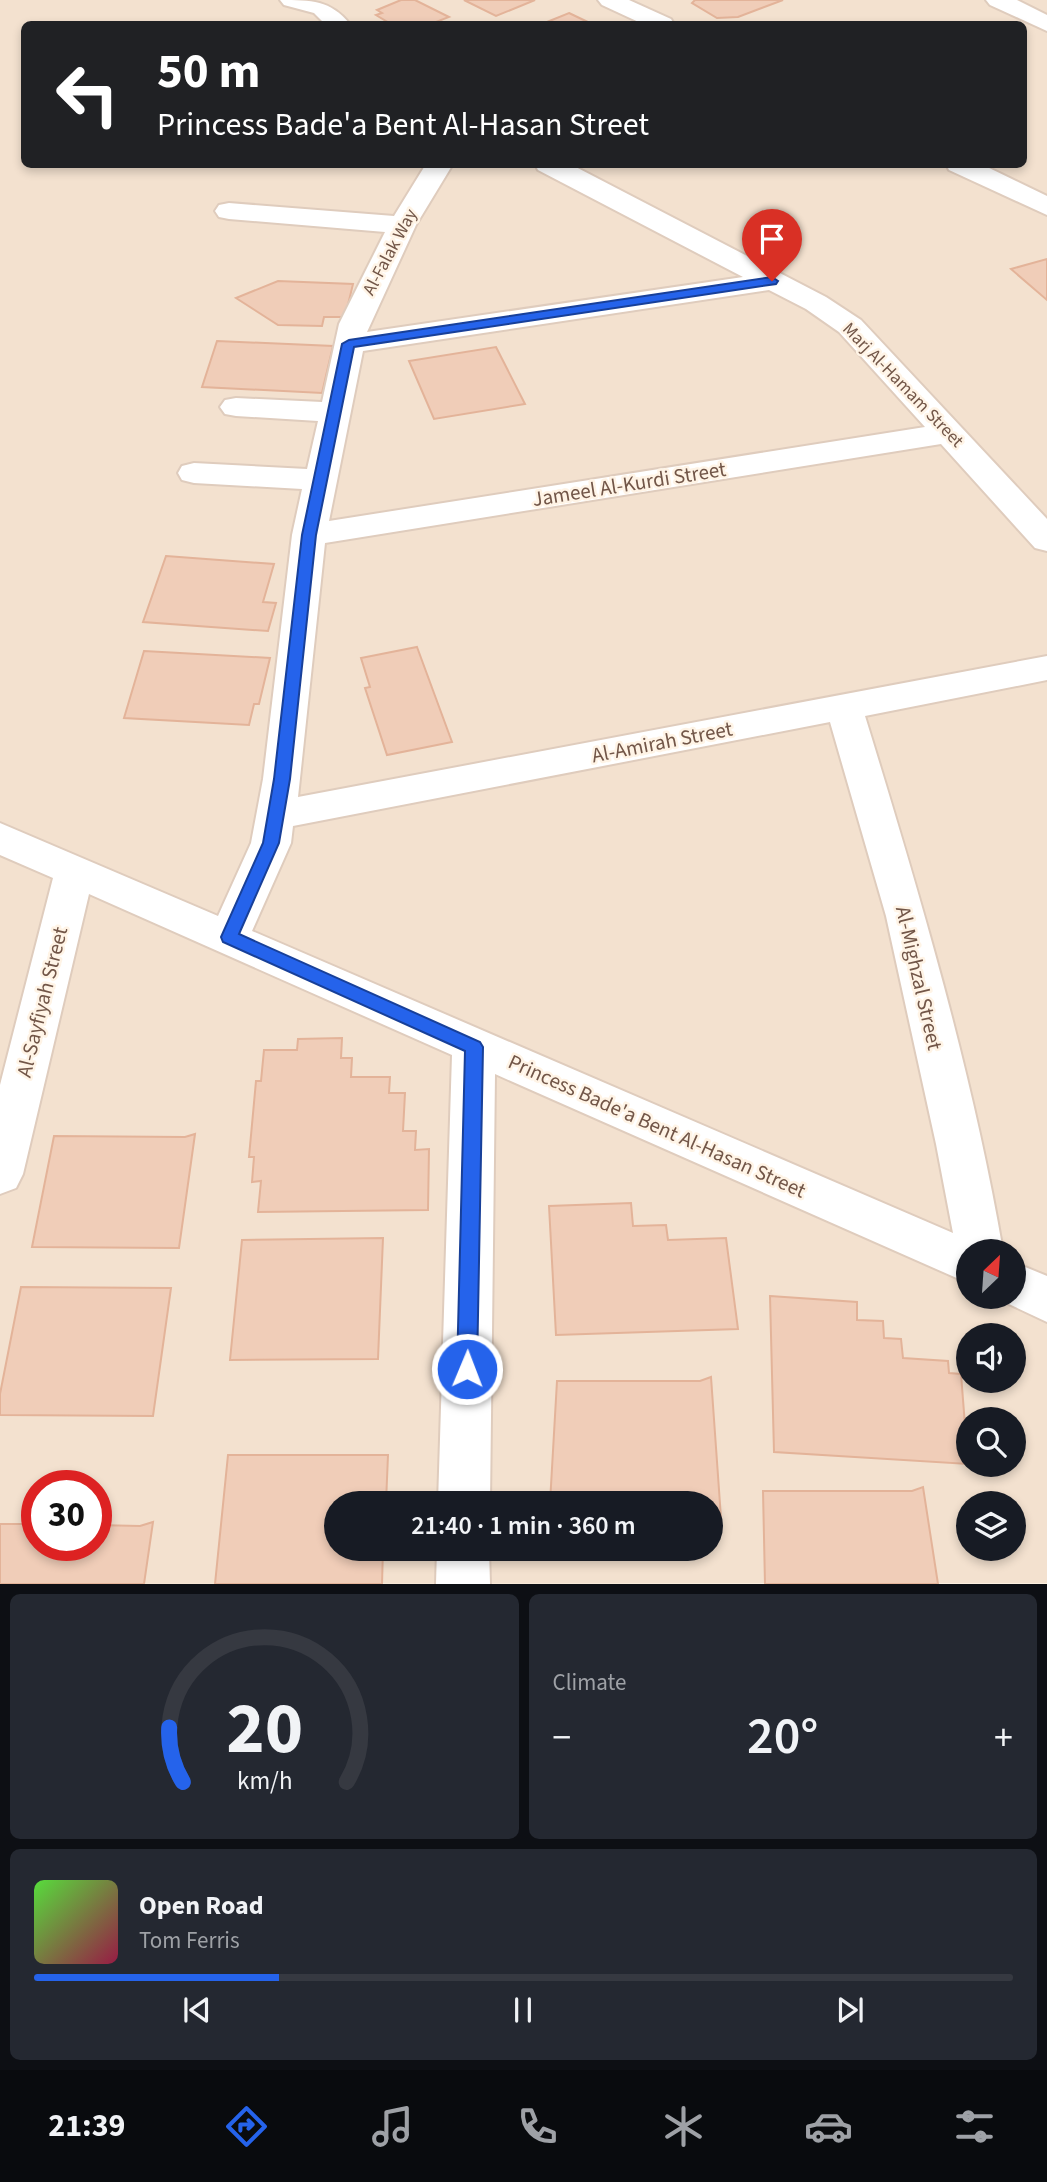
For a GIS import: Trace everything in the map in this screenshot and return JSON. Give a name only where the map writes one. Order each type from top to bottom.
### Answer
[{"type":"street","points":[[292,0],[322,8],[335,21]]},
{"type":"street","points":[[610,0],[656,21]]},
{"type":"street","points":[[998,0],[1047,24]]},
{"type":"street","name":"Al-Falak Way","points":[[229,937],[271,843],[309,535],[349,344],[361,306],[402,225],[438,168]]},
{"type":"street","name":"Marj Al-Hamam Street","points":[[556,168],[816,303],[850,326],[1047,540]]},
{"type":"street","points":[[967,168],[1047,207]]},
{"type":"street","points":[[229,211],[402,225]]},
{"type":"street","points":[[349,344],[772,281]]},
{"type":"street","points":[[236,407],[335,412]]},
{"type":"street","name":"Jameel Al-Kurdi Street","points":[[309,535],[949,433]]},
{"type":"street","points":[[194,473],[321,480]]},
{"type":"street","name":"Al-Amirah Street","points":[[276,815],[1047,668]]},
{"type":"street","name":"Al-Mighzal Street","points":[[844,708],[906,916],[959,1144],[978,1239]]},
{"type":"street","name":"Princess Bade'a Bent Al-Hasan Street","points":[[0,838],[956,1257]]},
{"type":"street","name":"Al-Sayfiyah Street","points":[[0,1174],[75,870]]},
{"type":"street","points":[[464,1491],[474,1047]]},
{"type":"street","points":[[1026,1290],[1047,1300]]},
{"type":"street","points":[[463,1561],[463,1584]]},
{"type":"shaded area","points":[[0,0],[1047,0],[1047,1583],[0,1584]]},
{"type":"building","points":[[401,0],[415,0],[449,17],[439,21],[386,21],[376,15],[382,13],[377,10]]},
{"type":"building","points":[[464,0],[535,0],[496,16]]},
{"type":"building","points":[[695,0],[783,0],[738,17],[717,18],[692,3]]},
{"type":"building","points":[[569,13],[586,21],[549,21]]},
{"type":"building","points":[[1047,259],[1047,300],[1011,269]]},
{"type":"building","points":[[278,281],[353,284],[345,317],[324,317],[322,326],[278,325],[236,298]]},
{"type":"building","points":[[217,341],[333,346],[322,393],[202,387]]},
{"type":"building","points":[[496,347],[525,404],[434,419],[409,361]]},
{"type":"building","points":[[166,556],[274,564],[263,602],[276,603],[268,631],[143,622]]},
{"type":"building","points":[[417,647],[452,742],[387,755],[365,688],[370,687],[361,658]]},
{"type":"building","points":[[144,651],[270,658],[259,704],[254,704],[249,725],[124,718]]},
{"type":"building","points":[[342,1038],[341,1058],[352,1058],[351,1077],[390,1077],[389,1093],[405,1093],[403,1131],[416,1131],[415,1150],[429,1149],[428,1210],[258,1212],[261,1181],[252,1182],[254,1157],[249,1157],[256,1081],[261,1081],[264,1050],[297,1050],[298,1039]]},
{"type":"building","points":[[195,1134],[179,1248],[32,1247],[54,1136],[185,1137]]},
{"type":"building","points":[[631,1203],[633,1226],[666,1225],[668,1240],[726,1238],[738,1329],[556,1335],[549,1206]]},
{"type":"building","points":[[383,1238],[378,1359],[230,1360],[242,1240]]},
{"type":"building","points":[[21,1287],[171,1288],[153,1416],[0,1415],[0,1394]]},
{"type":"building","points":[[770,1296],[857,1302],[857,1320],[883,1321],[884,1338],[901,1339],[903,1358],[948,1361],[949,1373],[956,1374],[956,1393],[962,1393],[964,1407],[956,1407],[956,1463],[774,1452]]},
{"type":"building","points":[[711,1377],[719,1491],[551,1491],[557,1381],[700,1381]]},
{"type":"building","points":[[228,1455],[388,1455],[386,1491],[324,1491],[324,1561],[383,1561],[382,1584],[215,1584]]},
{"type":"building","points":[[923,1487],[938,1584],[765,1584],[763,1491],[912,1491]]},
{"type":"building","points":[[153,1522],[144,1584],[0,1584],[0,1524],[21,1524],[21,1561],[112,1561],[112,1525],[140,1526]]},
{"type":"route","points":[[467,1369],[474,1047],[229,937],[271,843],[282,779],[309,535],[349,344],[772,281]]}]
